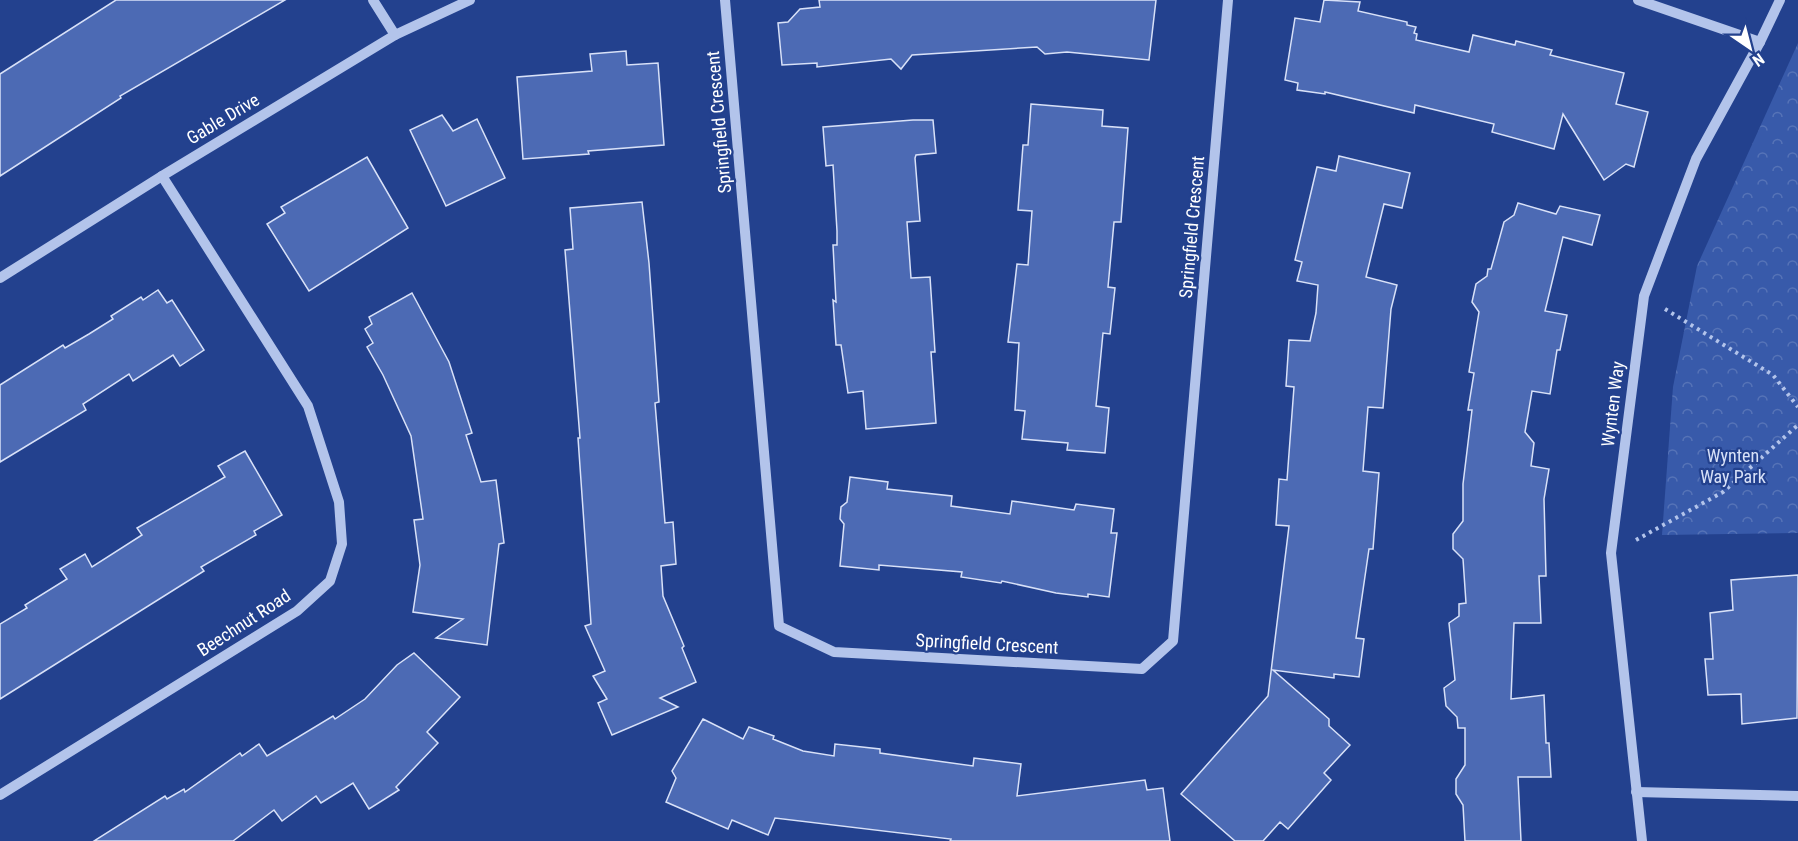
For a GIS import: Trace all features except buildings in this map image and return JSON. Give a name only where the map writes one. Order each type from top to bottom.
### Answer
[{"type":"street","points":[[373,0],[395,35]]},
{"type":"street","name":"Gable Drive","points":[[0,278],[162,176],[395,35],[470,0]]},
{"type":"street","name":"Springfield Crescent","points":[[725,0],[779,626],[834,652],[1142,669],[1173,641],[1227,0]]},
{"type":"street","points":[[1638,0],[1760,42]]},
{"type":"street","name":"Wynten Way","points":[[1642,841],[1611,553],[1644,296],[1696,159],[1760,42],[1780,0]]},
{"type":"street","name":"Beechnut Road","points":[[0,795],[297,611],[330,581],[342,544],[339,502],[308,406],[162,176]]},
{"type":"street","points":[[1636,792],[1798,796]]},
{"type":"path","points":[[1644,296],[1773,375],[1798,407]]},
{"type":"path","points":[[1611,553],[1723,492],[1798,425]]},
{"type":"green space","name":"Wynten Way Park","points":[[1798,43],[1798,533],[1662,535],[1673,387],[1697,266]]}]
